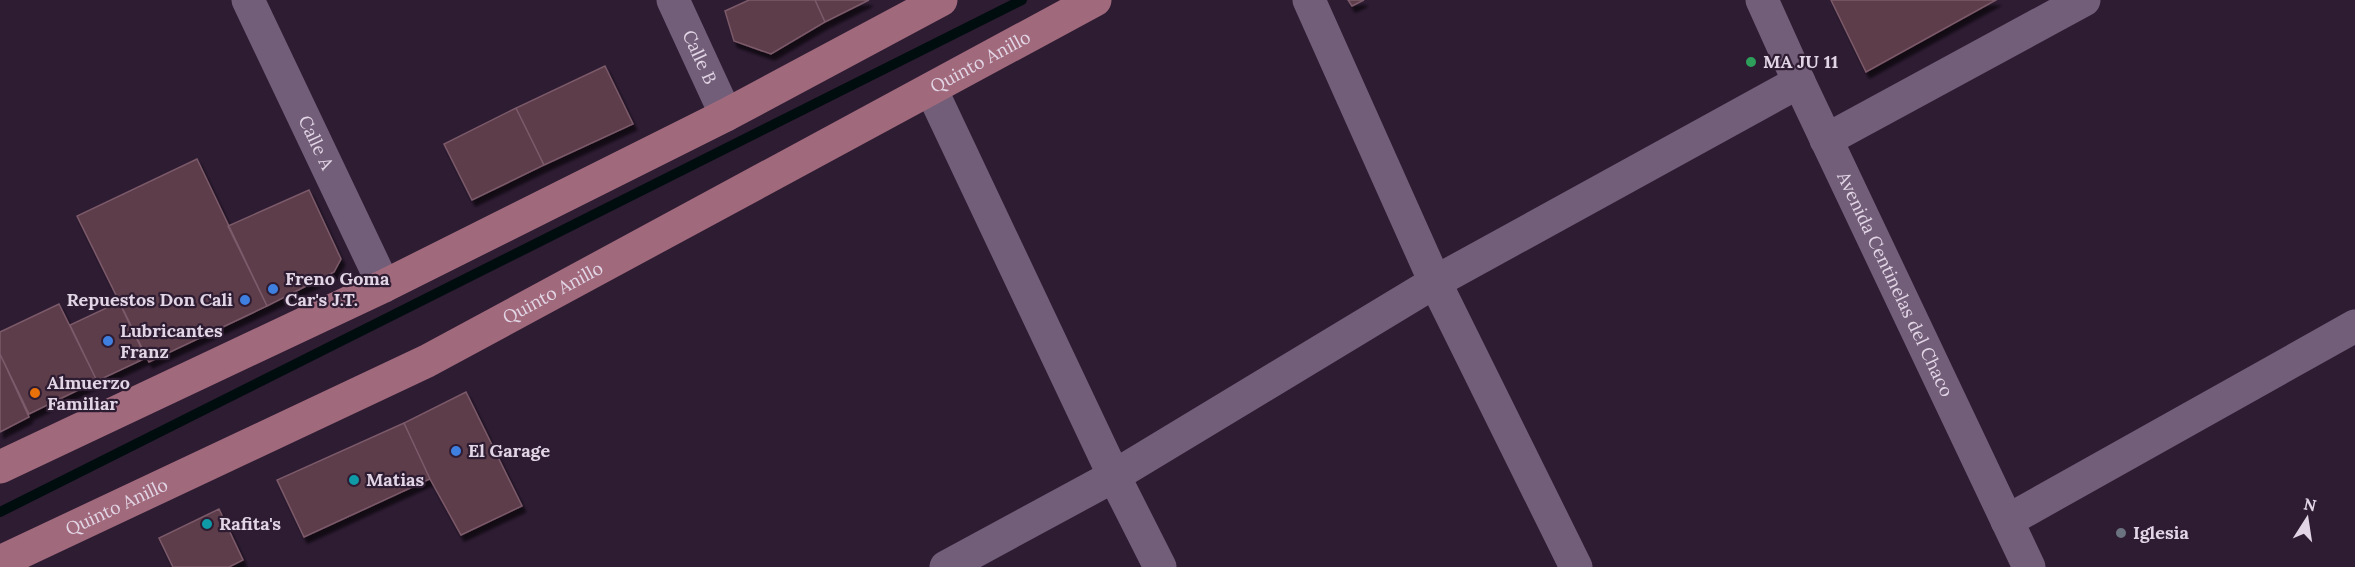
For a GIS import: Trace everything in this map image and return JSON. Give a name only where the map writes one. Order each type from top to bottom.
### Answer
[{"type":"main road","points":[[0,466],[384,286],[726,115],[941,0]]},
{"type":"main road","name":"Quinto Anillo","points":[[0,562],[427,361],[1095,0]]},
{"type":"street","name":"Calle A","points":[[248,0],[384,286]]},
{"type":"street","name":"Calle B","points":[[673,0],[726,115]]},
{"type":"street","points":[[1309,0],[1435,282],[1576,567]]},
{"type":"street","name":"Avenida Centinelas del Chaco","points":[[1762,0],[2029,567]]},
{"type":"street","points":[[1827,140],[2084,0]]},
{"type":"street","points":[[946,567],[1113,476],[1435,282],[1799,82]]},
{"type":"street","points":[[931,90],[1113,476],[1160,567]]},
{"type":"street","points":[[2007,521],[2355,326]]},
{"type":"building","points":[[749,0],[815,0],[825,22],[771,54],[734,41],[725,11]]},
{"type":"building","points":[[815,0],[869,0],[825,22]]},
{"type":"building","points":[[1348,0],[1364,0],[1352,6]]},
{"type":"building","points":[[1831,0],[1996,0],[1866,72]]},
{"type":"building","points":[[605,66],[633,124],[544,165],[516,108]]},
{"type":"building","points":[[516,108],[544,165],[472,200],[444,144]]},
{"type":"building","points":[[197,159],[267,306],[149,362],[77,216]]},
{"type":"building","points":[[309,190],[341,259],[334,272],[267,306],[228,226]]},
{"type":"building","name":"Lubricantes Franz","points":[[119,302],[146,358],[97,381],[70,325]]},
{"type":"building","points":[[59,304],[97,381],[29,414],[0,354],[0,332]]},
{"type":"building","points":[[0,354],[29,417],[0,432]]},
{"type":"building","name":"El Garage","points":[[466,392],[522,506],[461,535],[430,479],[404,423]]},
{"type":"building","name":"Matias","points":[[404,423],[430,479],[304,537],[277,480]]},
{"type":"building","name":"Rafita's","points":[[219,509],[243,560],[229,567],[173,567],[159,538]]},
{"type":"waterway","points":[[0,512],[1022,0]]},
{"type":"place","name":"MA JU 11","points":[[1751,62]]},
{"type":"place","name":"Freno Goma Car's J.T.","points":[[273,289]]},
{"type":"place","name":"Repuestos Don Cali","points":[[245,300]]},
{"type":"place","name":"Lubricantes Franz","points":[[108,341]]},
{"type":"place","name":"Almuerzo Familiar","points":[[35,393]]},
{"type":"place","name":"El Garage","points":[[456,451]]},
{"type":"place","name":"Matias","points":[[354,480]]},
{"type":"place","name":"Rafita's","points":[[207,524]]},
{"type":"place","name":"Iglesia","points":[[2121,533]]}]
